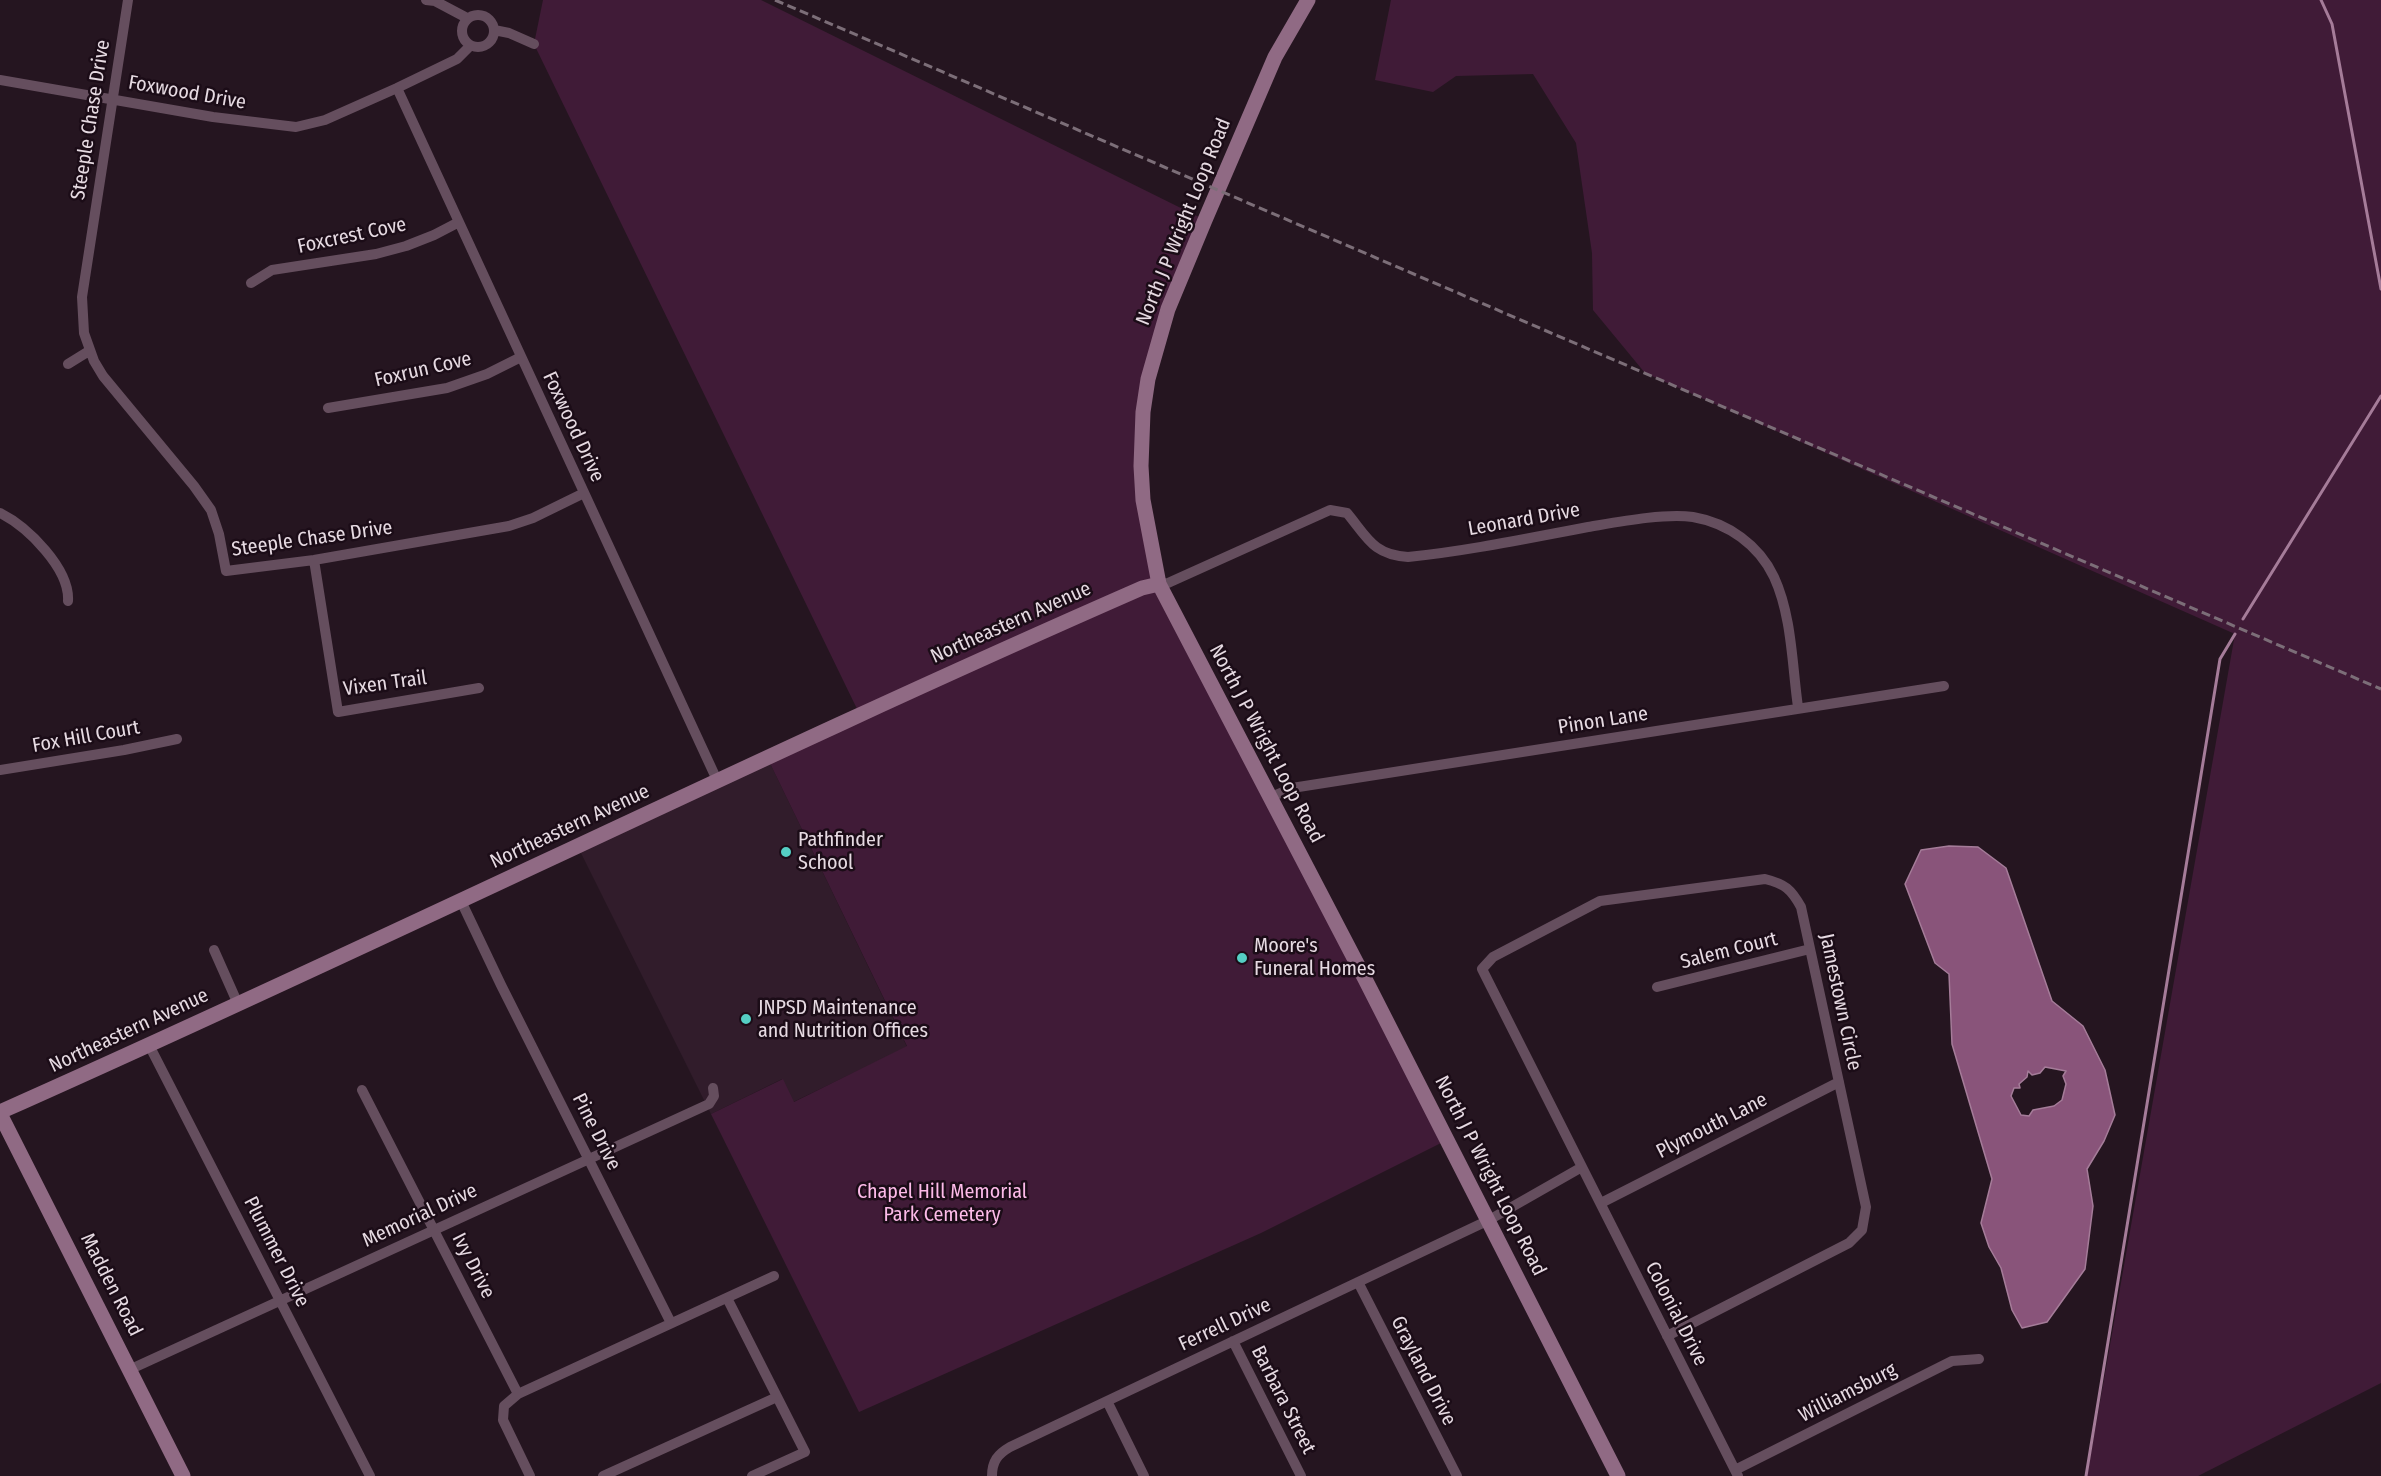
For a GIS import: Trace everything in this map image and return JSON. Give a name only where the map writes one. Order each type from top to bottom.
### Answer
[{"type":"street","name":"Steeple Chase Drive","points":[[128,0],[82,297],[82,324],[89,351],[103,376],[194,486],[211,510],[219,534],[226,571],[314,560],[509,526],[533,518],[584,493]]},
{"type":"street","points":[[426,0],[435,1],[467,18],[485,16],[493,24],[494,30],[490,42],[483,47],[470,46],[462,33],[467,18]]},
{"type":"street","name":"North J P Wright Loop Road","points":[[1308,0],[1275,57],[1168,309],[1148,380],[1143,412],[1141,466],[1143,500],[1159,584],[1489,1220],[1618,1476]]},
{"type":"street","points":[[494,30],[509,33],[534,44]]},
{"type":"street","name":"Foxwood Drive","points":[[0,80],[213,117],[296,127],[325,120],[398,88],[457,59],[470,46]]},
{"type":"street","name":"Foxwood Drive","points":[[398,88],[717,780]]},
{"type":"street","name":"Foxcrest Cove","points":[[252,283],[272,270],[376,254],[406,246],[459,222]]},
{"type":"street","points":[[68,364],[89,351]]},
{"type":"street","name":"Foxrun Cove","points":[[328,408],[447,388],[487,374],[521,357]]},
{"type":"street","name":"Leonard Drive","points":[[1159,584],[1168,583],[1330,510],[1347,513],[1366,539],[1376,548],[1386,554],[1408,557],[1617,522],[1682,516],[1694,518],[1728,529],[1743,539],[1756,551],[1773,575],[1784,609],[1798,707]]},
{"type":"street","points":[[0,513],[26,530],[63,576],[69,590],[68,601]]},
{"type":"street","name":"Vixen Trail","points":[[314,560],[338,712],[479,688]]},
{"type":"street","name":"Northeastern Avenue","points":[[0,1113],[981,658],[1142,588],[1159,584]]},
{"type":"street","name":"Pinon Lane","points":[[1271,798],[1292,788],[1798,707],[1944,686]]},
{"type":"street","name":"Fox Hill Court","points":[[0,770],[177,739]]},
{"type":"street","name":"Jamestown Circle","points":[[1482,969],[1493,957],[1600,901],[1765,879],[1780,883],[1793,893],[1801,907],[1866,1207],[1862,1230],[1849,1243],[1667,1336]]},
{"type":"street","name":"Pine Drive","points":[[461,901],[671,1323]]},
{"type":"street","name":"Salem Court","points":[[1657,987],[1810,949]]},
{"type":"street","points":[[214,950],[238,1004]]},
{"type":"street","name":"Colonial Drive","points":[[1482,969],[1737,1473]]},
{"type":"street","name":"Plummer Drive","points":[[149,1045],[370,1476]]},
{"type":"street","name":"Plymouth Lane","points":[[1601,1203],[1839,1082]]},
{"type":"street","name":"Memorial Drive","points":[[131,1370],[589,1157],[709,1104],[714,1096],[713,1088]]},
{"type":"street","name":"Ivy Drive","points":[[362,1090],[518,1394]]},
{"type":"street","name":"Madden Road","points":[[0,1113],[183,1476]]},
{"type":"street","points":[[1489,1220],[1582,1167]]},
{"type":"street","name":"Ferrell Drive","points":[[992,1476],[993,1466],[1002,1452],[1489,1220]]},
{"type":"street","points":[[531,1476],[503,1420],[504,1406],[518,1394],[774,1276]]},
{"type":"street","name":"Grayland Drive","points":[[1358,1282],[1457,1476]]},
{"type":"street","points":[[727,1298],[805,1452],[752,1476]]},
{"type":"street","name":"Barbara Street","points":[[1233,1341],[1301,1476]]},
{"type":"street","name":"Williamsburg","points":[[1737,1473],[1952,1361],[1979,1359]]},
{"type":"street","points":[[603,1476],[777,1396]]},
{"type":"street","points":[[1107,1401],[1144,1476]]},
{"type":"shaded area","points":[[767,757],[907,1047],[793,1102],[782,1079],[711,1114],[578,847]]},
{"type":"shaded area","points":[[1949,846],[1978,847],[2006,868],[2052,1001],[2083,1026],[2105,1070],[2115,1115],[2104,1141],[2087,1169],[2093,1206],[2085,1269],[2047,1322],[2022,1328],[2012,1310],[2001,1268],[1989,1247],[1981,1223],[1992,1179],[1952,1044],[1949,974],[1935,963],[1905,884],[1921,850]],"holes":[[[2045,1067],[2066,1071],[2063,1076],[2066,1084],[2062,1100],[2054,1106],[2033,1110],[2029,1116],[2021,1115],[2011,1096],[2014,1088],[2020,1088],[2019,1084],[2027,1077],[2028,1071],[2032,1075],[2040,1073]]]},
{"type":"green space","name":"Chapel Hill Memorial Park Cemetery","points":[[543,0],[761,0],[1205,220],[1168,309],[1143,412],[1154,559],[1447,1140],[1261,1233],[859,1412],[711,1114],[783,1079],[794,1102],[907,1046],[767,757],[860,715],[534,44]]},
{"type":"green space","points":[[1391,0],[2381,0],[2381,1383],[2198,1476],[2087,1476],[2235,634],[1645,373],[1593,310],[1592,253],[1576,143],[1533,74],[1456,76],[1433,92],[1375,80]]},
{"type":"waterway","points":[[2321,0],[2332,24],[2381,289]]},
{"type":"waterway","points":[[2243,619],[2381,396]]},
{"type":"waterway","points":[[2086,1476],[2220,659],[2235,634]]},
{"type":"railway","points":[[775,0],[2381,689]]},
{"type":"place","name":"Pathfinder School","points":[[786,852]]},
{"type":"place","name":"Moore's Funeral Homes","points":[[1242,958]]},
{"type":"place","name":"JNPSD Maintenance and Nutrition Offices","points":[[746,1019]]}]
